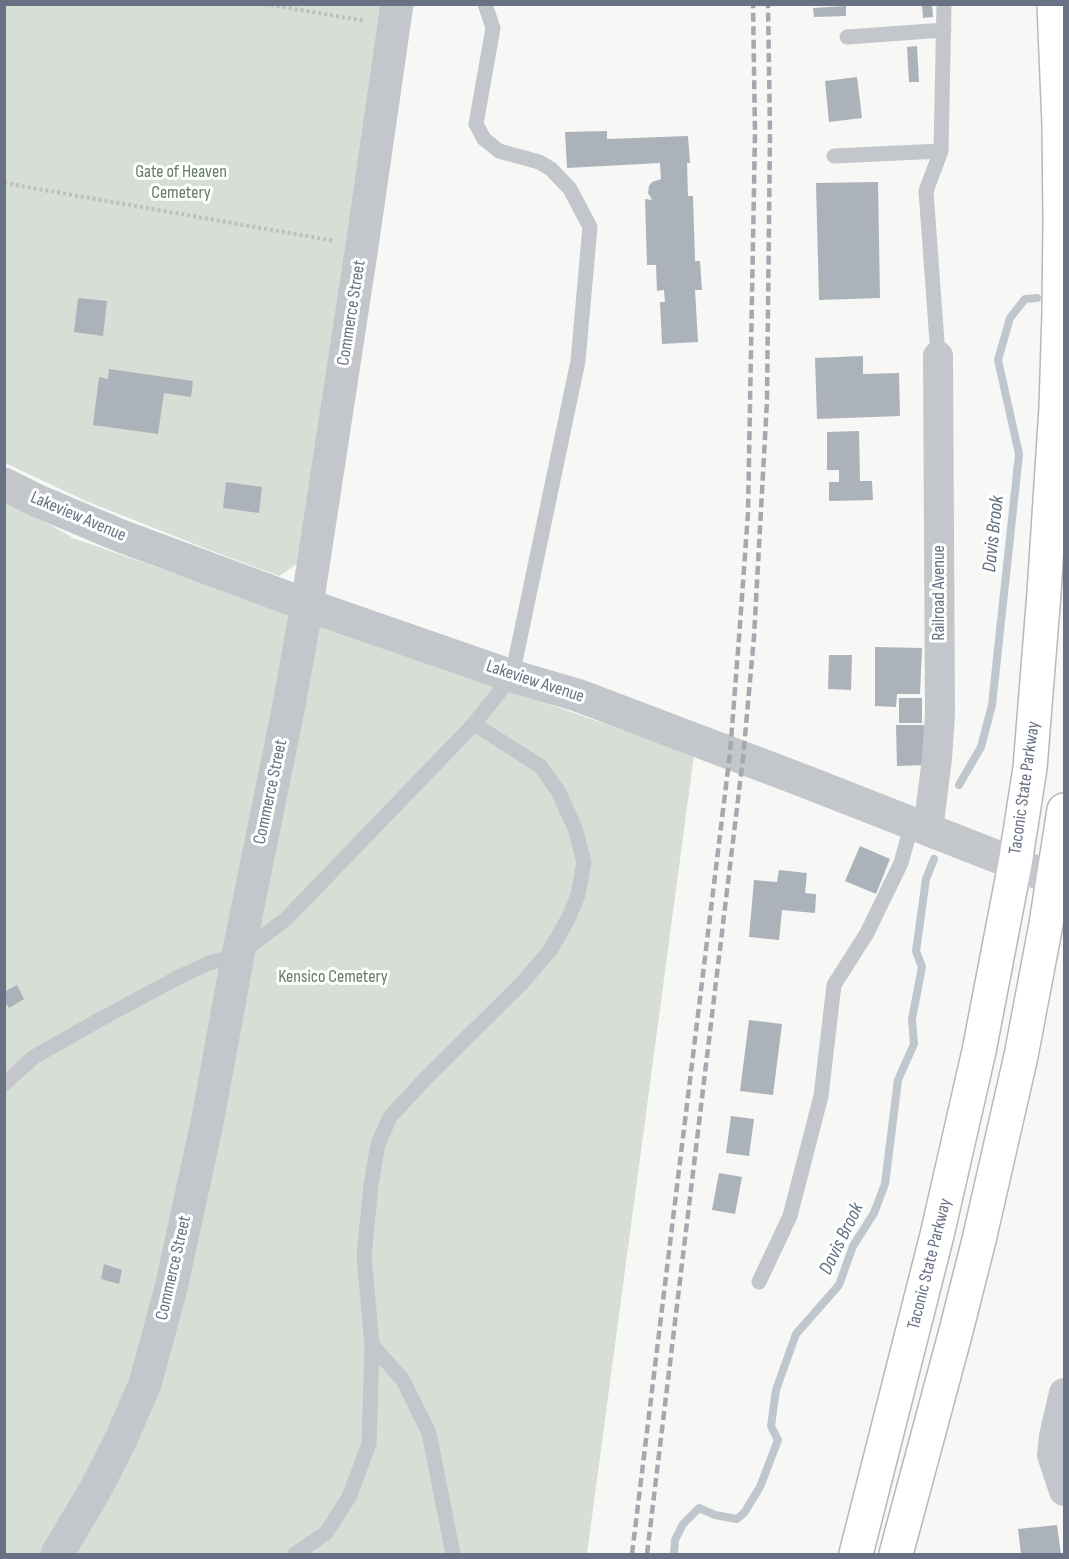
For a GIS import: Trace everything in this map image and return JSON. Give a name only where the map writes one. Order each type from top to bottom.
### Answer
[{"type":"highway","name":"Taconic State Parkway","points":[[856,1554],[956,1155],[979,1051],[1015,864],[1030,768],[1038,687],[1056,408],[1060,220],[1054,4]]},
{"type":"highway","points":[[896,1554],[980,1240],[1059,881],[1065,810]]},
{"type":"street","name":"Commerce Street","points":[[57,1554],[94,1492],[145,1384],[171,1288],[207,1123],[307,605],[395,16]]},
{"type":"street","name":"Railroad Avenue","points":[[920,826],[937,758],[940,714],[938,356]]},
{"type":"street","name":"Lakeview Avenue","points":[[4,484],[121,536],[307,605],[512,676],[577,695],[1059,881]]},
{"type":"street","points":[[1065,1393],[1054,1436],[1052,1455],[1065,1491]]},
{"type":"lane","points":[[4,1084],[34,1057],[179,977],[209,963],[238,956],[286,919],[474,724],[512,676],[578,361],[590,227],[570,189],[551,169],[539,162],[499,151],[484,139],[476,124],[493,28],[485,4]]},
{"type":"lane","points":[[938,356],[926,191],[942,151],[945,4]]},
{"type":"lane","points":[[847,37],[944,30]]},
{"type":"lane","points":[[834,156],[942,151]]},
{"type":"lane","points":[[296,1554],[326,1533],[349,1497],[369,1444],[372,1345],[364,1256],[371,1185],[378,1144],[390,1117],[523,982],[551,949],[578,895],[584,862],[574,828],[558,791],[540,766],[474,724]]},
{"type":"lane","points":[[759,1282],[790,1216],[821,1096],[834,986],[867,933],[920,826]]},
{"type":"lane","points":[[372,1345],[403,1380],[429,1433],[453,1554]]},
{"type":"path","points":[[265,4],[395,16]]},
{"type":"path","points":[[4,183],[362,246]]},
{"type":"green space","name":"Gate of Heaven Cemetery","points":[[5,5],[386,5],[298,563],[279,576],[86,501],[5,463]]},
{"type":"green space","name":"Kensico Cemetery","points":[[4,498],[73,538],[694,755],[587,1554],[5,1554]]},
{"type":"building","points":[[922,4],[932,4],[933,17],[923,18]]},
{"type":"building","points":[[846,6],[846,16],[814,17],[813,8]]},
{"type":"building","points":[[917,46],[919,82],[909,82],[907,47]]},
{"type":"building","points":[[857,77],[862,118],[829,122],[825,81]]},
{"type":"building","points":[[607,131],[607,139],[688,136],[690,163],[687,163],[688,196],[693,196],[695,261],[700,261],[702,290],[695,290],[698,342],[662,344],[660,302],[665,302],[664,290],[657,291],[656,265],[647,265],[645,199],[652,200],[648,193],[649,186],[652,182],[661,179],[660,163],[567,168],[565,132]]},
{"type":"building","points":[[878,182],[880,298],[819,300],[816,183]]},
{"type":"building","points":[[78,298],[107,301],[103,336],[74,332]]},
{"type":"building","points":[[863,356],[863,374],[899,373],[900,416],[817,419],[815,358]]},
{"type":"building","points":[[109,369],[193,381],[191,397],[164,393],[158,434],[93,425],[99,377],[108,379]]},
{"type":"building","points":[[859,431],[860,481],[872,481],[873,500],[829,501],[829,482],[839,482],[839,470],[827,470],[827,432]]},
{"type":"building","points":[[226,482],[262,487],[259,513],[223,508]]},
{"type":"building","points":[[875,647],[922,648],[920,694],[897,694],[896,707],[875,706]]},
{"type":"building","points":[[829,655],[852,655],[851,690],[828,689]]},
{"type":"building","points":[[899,698],[922,698],[922,723],[899,723]]},
{"type":"building","points":[[896,725],[924,725],[925,765],[897,766]]},
{"type":"building","points":[[860,846],[890,859],[876,894],[845,881]]},
{"type":"building","points":[[779,870],[807,873],[805,893],[816,894],[815,913],[782,910],[779,940],[749,937],[754,880],[777,882]]},
{"type":"building","points":[[17,985],[24,999],[9,1008],[4,1000],[4,992]]},
{"type":"building","points":[[749,1020],[782,1024],[773,1095],[740,1091]]},
{"type":"building","points":[[731,1116],[754,1119],[749,1156],[726,1153]]},
{"type":"building","points":[[719,1173],[742,1177],[735,1214],[712,1210]]},
{"type":"building","points":[[104,1264],[122,1270],[119,1284],[101,1279]]},
{"type":"building","points":[[1057,1525],[1061,1554],[1021,1554],[1018,1529]]},
{"type":"waterway","name":"Davis Brook","points":[[959,785],[981,747],[992,705],[1019,454],[998,360],[1010,318],[1025,299],[1037,298]]},
{"type":"waterway","name":"Davis Brook","points":[[674,1554],[675,1540],[683,1524],[699,1508],[715,1515],[737,1519],[744,1513],[760,1487],[778,1440],[771,1426],[776,1390],[796,1334],[839,1285],[853,1246],[874,1213],[885,1184],[898,1080],[914,1044],[912,1019],[922,967],[916,951],[926,879],[934,859]]},
{"type":"railway","points":[[632,1554],[730,753],[739,638],[748,513],[755,133],[753,4]]},
{"type":"railway","points":[[647,1554],[743,758],[754,637],[767,401],[770,133],[768,4]]}]
